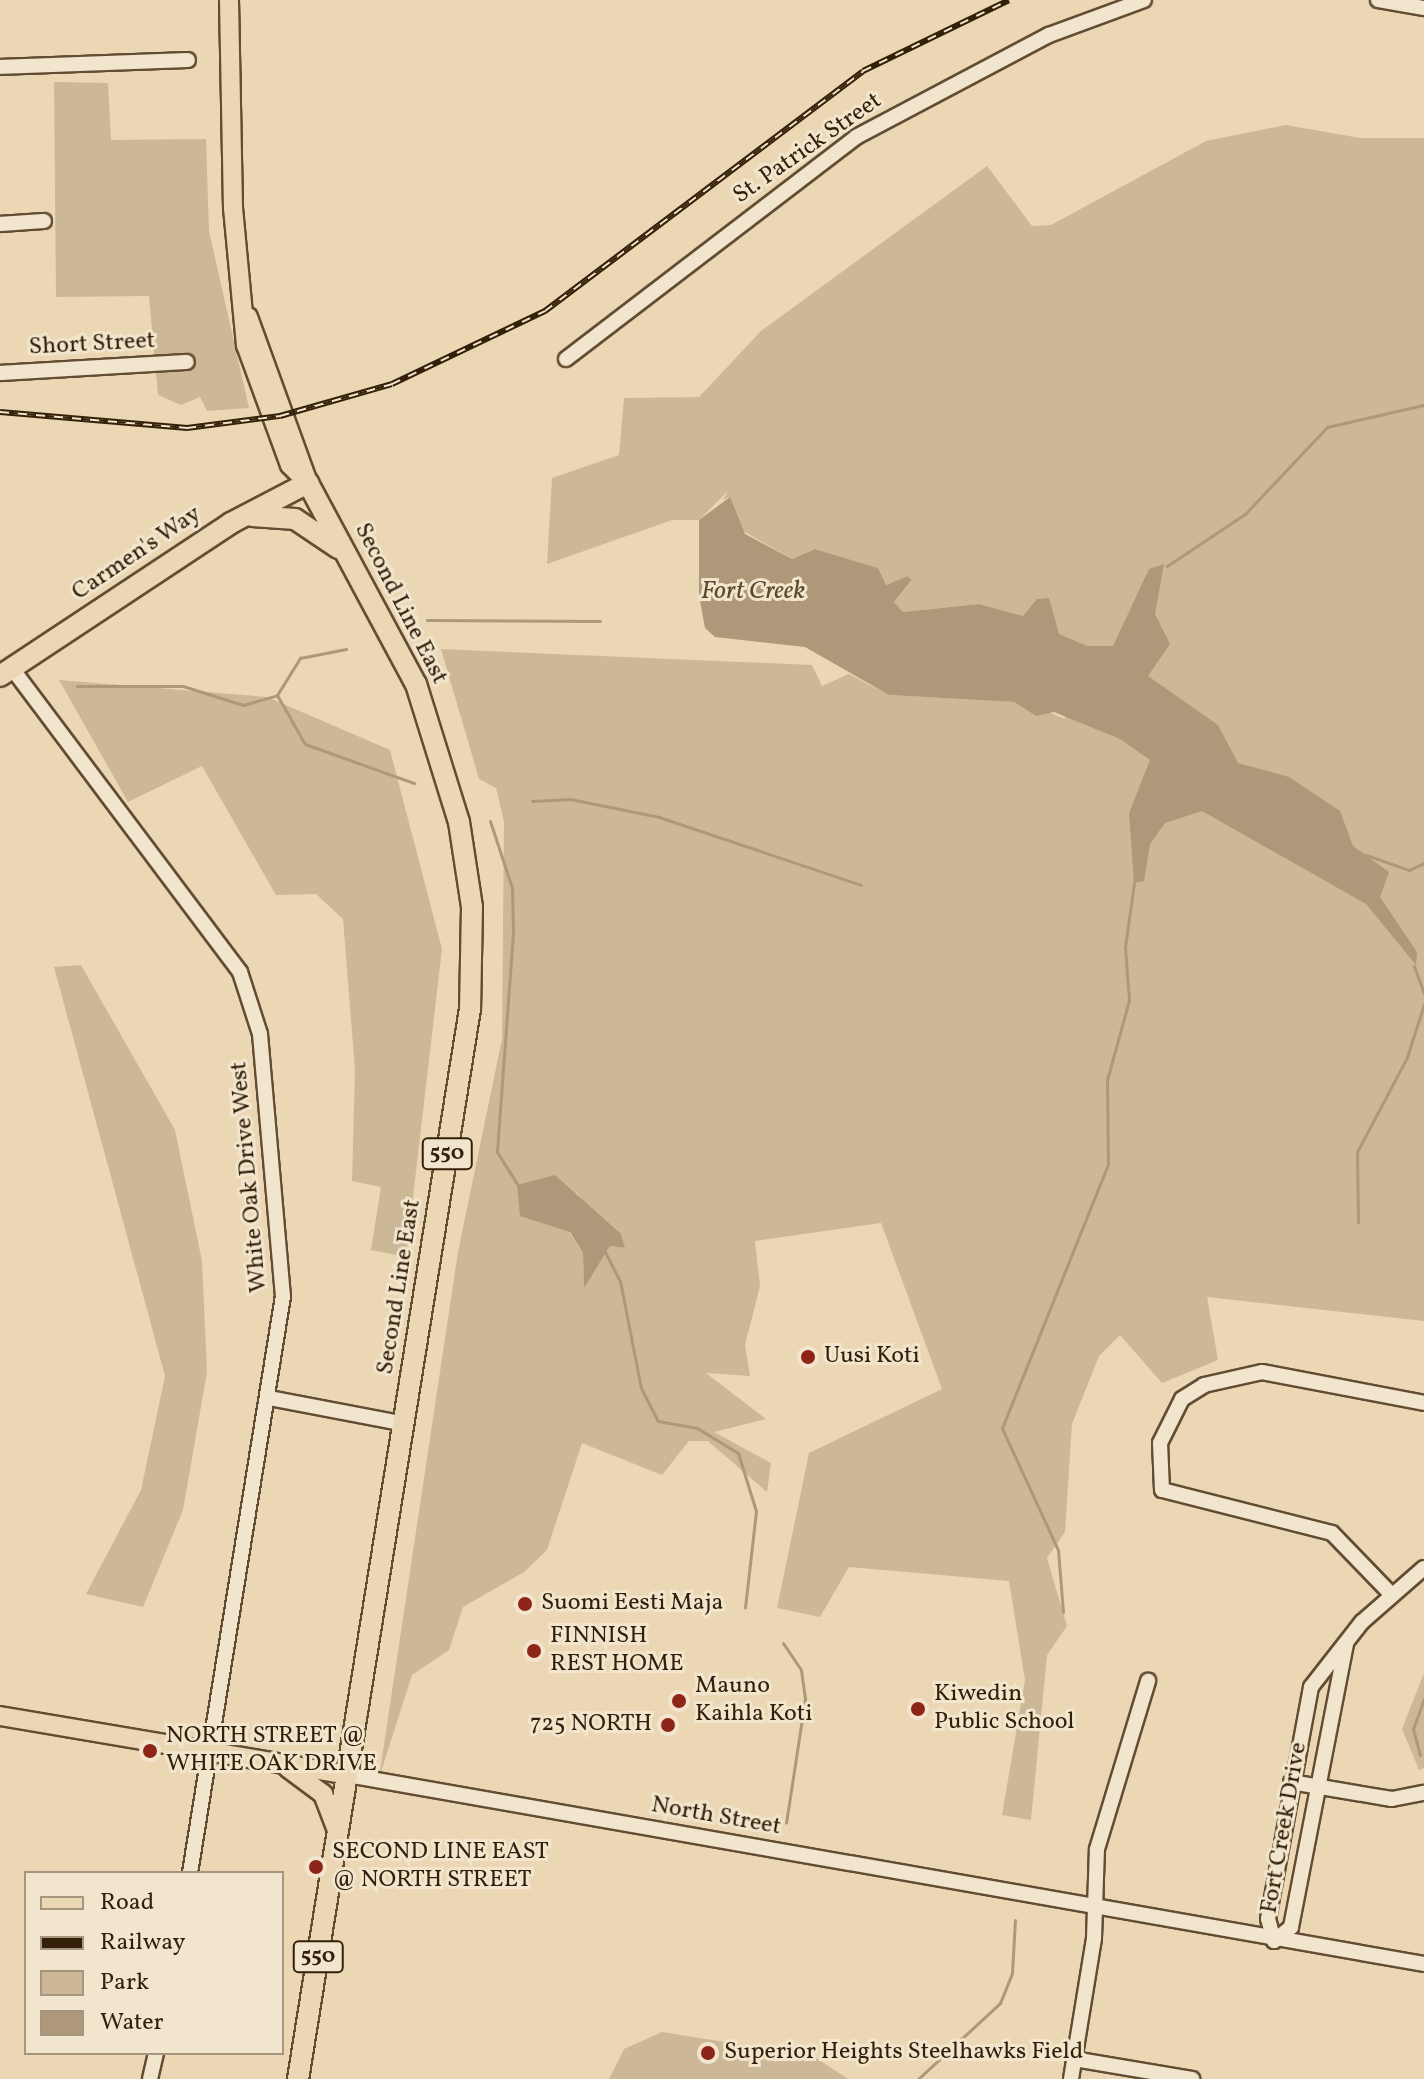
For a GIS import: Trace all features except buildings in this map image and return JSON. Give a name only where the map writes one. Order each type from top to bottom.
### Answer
[{"type":"highway","name":"Carmen's Way","points":[[7,674],[242,517],[308,483]]},
{"type":"highway","name":"Second Line East","points":[[298,2079],[470,1009],[472,907],[436,740],[396,643],[308,483]]},
{"type":"highway","points":[[242,517],[295,519],[344,553]]},
{"type":"main road","name":"Second Line East","points":[[229,0],[233,208],[247,315],[308,483]]},
{"type":"main road","name":"North Street","points":[[0,1716],[348,1775]]},
{"type":"main road","points":[[282,1764],[323,1794],[338,1836]]},
{"type":"street","name":"St. Patrick Street","points":[[566,359],[856,137],[1049,35],[1144,0]]},
{"type":"street","points":[[1378,0],[1424,8]]},
{"type":"street","points":[[0,67],[188,60]]},
{"type":"street","points":[[0,224],[44,221]]},
{"type":"street","name":"Short Street","points":[[0,373],[187,362]]},
{"type":"street","name":"White Oak Drive West","points":[[7,674],[240,972],[253,1001],[283,1296],[213,1752],[190,1871]]},
{"type":"street","points":[[1392,1595],[1332,1533],[1162,1490],[1160,1443],[1182,1399],[1204,1385],[1262,1372],[1424,1403]]},
{"type":"street","points":[[269,1398],[405,1424]]},
{"type":"street","name":"Fort Creek Drive","points":[[1347,1640],[1316,1786],[1291,1927],[1274,1941],[1268,1919],[1311,1687],[1347,1640],[1424,1568]]},
{"type":"street","points":[[1071,2079],[1094,1938],[1092,1905],[1097,1849],[1148,1681]]},
{"type":"street","name":"North Street","points":[[348,1775],[1092,1905],[1274,1941],[1424,1964]]},
{"type":"street","points":[[1291,1782],[1392,1799],[1424,1793]]},
{"type":"street","points":[[150,2079],[156,2055]]},
{"type":"street","points":[[1074,2059],[1192,2079]]},
{"type":"green space","points":[[54,82],[108,83],[111,140],[206,139],[209,231],[249,408],[207,411],[200,397],[181,405],[158,395],[149,296],[56,297]]},
{"type":"green space","points":[[1286,125],[1360,138],[1424,138],[1424,1321],[1207,1297],[1218,1360],[1162,1383],[1120,1335],[1099,1356],[1072,1424],[1065,1532],[1047,1558],[1067,1626],[1047,1655],[1031,1820],[1002,1815],[1025,1680],[1009,1581],[849,1567],[820,1617],[777,1608],[809,1453],[942,1389],[881,1223],[755,1241],[760,1286],[745,1345],[750,1376],[706,1373],[766,1419],[714,1432],[771,1463],[767,1492],[708,1441],[689,1441],[662,1475],[582,1443],[547,1550],[524,1572],[463,1607],[449,1650],[412,1675],[379,1778],[458,1252],[502,1039],[504,822],[496,788],[479,779],[441,649],[812,665],[822,686],[849,674],[889,695],[1014,702],[1036,716],[1046,711],[1065,719],[1049,614],[1023,616],[979,604],[903,612],[894,602],[912,581],[907,576],[885,585],[878,568],[815,549],[792,559],[738,528],[729,497],[723,500],[728,491],[699,520],[672,520],[547,564],[552,478],[619,455],[624,398],[699,397],[761,331],[987,166],[1032,226],[1051,225],[1206,141]],"holes":[[[576,1192],[601,1224],[621,1234],[625,1248],[610,1246],[584,1287],[583,1253],[569,1232]]]},
{"type":"green space","points":[[59,680],[267,697],[390,750],[442,949],[406,1257],[371,1250],[381,1187],[352,1181],[355,1070],[343,919],[316,894],[276,895],[202,766],[128,802]]},
{"type":"green space","points":[[81,965],[175,1130],[202,1261],[207,1372],[183,1510],[143,1607],[86,1594],[141,1490],[165,1376],[54,967]]},
{"type":"green space","points":[[1424,1673],[1424,1768],[1419,1770],[1402,1729]]},
{"type":"green space","name":"Superior Heights Steelhawks Field","points":[[662,2032],[813,2056],[848,2079],[609,2079],[624,2049]]},
{"type":"water","name":"Fort Creek","points":[[730,497],[745,534],[792,559],[815,549],[878,568],[886,585],[907,576],[912,580],[894,602],[903,612],[979,604],[1023,616],[1037,599],[1049,598],[1059,634],[1087,646],[1113,646],[1149,569],[1164,564],[1155,614],[1170,644],[1148,676],[1218,725],[1238,763],[1289,777],[1340,811],[1353,846],[1389,872],[1380,897],[1417,952],[1416,965],[1366,904],[1202,811],[1165,823],[1150,844],[1144,881],[1134,883],[1129,813],[1150,760],[1120,739],[1054,712],[1036,716],[1014,702],[889,695],[805,647],[715,637],[705,628],[699,595],[699,520]]},
{"type":"water","points":[[555,1175],[621,1234],[625,1248],[610,1246],[584,1288],[583,1253],[570,1232],[520,1216],[517,1185]]},
{"type":"waterway","points":[[1167,566],[1245,514],[1327,427],[1424,405]]},
{"type":"waterway","name":"Fort Creek","points":[[427,620],[600,621]]},
{"type":"waterway","name":"Fort Creek","points":[[77,686],[183,686],[243,705],[277,695],[300,658],[346,649]]},
{"type":"waterway","points":[[277,695],[305,744],[414,783]]},
{"type":"waterway","points":[[532,801],[570,799],[659,817],[861,885]]},
{"type":"waterway","points":[[490,821],[512,888],[513,933],[497,1152],[519,1187]]},
{"type":"waterway","name":"Fort Creek","points":[[1366,855],[1409,870],[1424,863]]},
{"type":"waterway","points":[[1063,1612],[1058,1550],[1002,1428],[1108,1164],[1107,1080],[1129,1000],[1125,947],[1134,883]]},
{"type":"waterway","points":[[1414,966],[1424,993]]},
{"type":"waterway","points":[[1358,1222],[1357,1152],[1407,1057],[1424,1004]]},
{"type":"waterway","points":[[604,1250],[620,1281],[641,1388],[658,1421],[697,1428],[738,1453],[756,1511],[745,1607]]},
{"type":"waterway","points":[[783,1643],[801,1670],[805,1699],[786,1823]]},
{"type":"waterway","points":[[1420,1755],[1413,1729],[1424,1699]]},
{"type":"waterway","points":[[918,2079],[1000,2003],[1012,1973],[1015,1920]]},
{"type":"railway","points":[[0,412],[187,428],[280,416],[392,384],[545,311],[863,71],[1009,0]]},
{"type":"place","name":"Uusi Koti","points":[[808,1357]]},
{"type":"place","name":"Suomi Eesti Maja","points":[[525,1604]]},
{"type":"place","name":"FINNISH REST HOME","points":[[534,1651]]},
{"type":"place","name":"Mauno Kaihla Koti","points":[[679,1701]]},
{"type":"place","name":"Kiwedin Public School","points":[[918,1709]]},
{"type":"place","name":"725 NORTH","points":[[668,1725]]},
{"type":"place","name":"NORTH STREET @ WHITE OAK DRIVE","points":[[150,1751]]},
{"type":"place","name":"SECOND LINE EAST @ NORTH STREET","points":[[316,1867]]},
{"type":"place","name":"Superior Heights Steelhawks Field","points":[[708,2053]]}]
